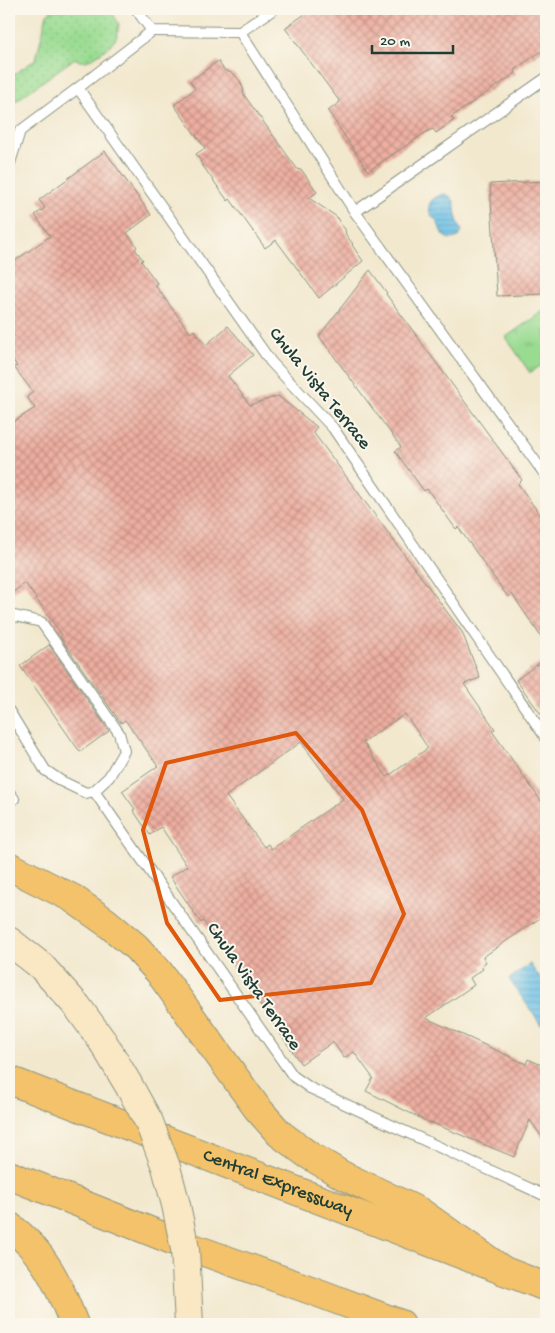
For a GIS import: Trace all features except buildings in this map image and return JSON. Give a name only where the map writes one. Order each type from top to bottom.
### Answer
[{"type":"highway","points":[[9,866],[72,898],[106,922],[135,946],[159,972],[257,1108],[280,1134],[307,1154],[342,1175],[420,1212],[504,1271]]},
{"type":"highway","name":"Central Expressway","points":[[9,1080],[546,1287]]},
{"type":"highway","points":[[9,1175],[182,1244],[400,1324]]},
{"type":"highway","points":[[9,1226],[22,1236],[42,1258],[61,1290],[74,1324]]},
{"type":"main road","points":[[9,940],[41,966],[77,1006],[103,1042],[149,1122],[166,1167],[185,1250],[189,1324]]},
{"type":"lane","points":[[136,9],[152,31]]},
{"type":"lane","points":[[9,166],[20,131],[152,31],[240,32],[274,9]]},
{"type":"lane","points":[[240,32],[355,212],[546,476]]},
{"type":"lane","points":[[355,212],[546,78]]},
{"type":"lane","name":"Chula Vista Terrace","points":[[78,88],[271,362],[333,428],[546,738]]},
{"type":"lane","points":[[9,620],[14,616],[41,622],[119,733],[124,751],[109,777],[94,791],[86,792],[61,781],[45,770],[9,711]]},
{"type":"lane","name":"Chula Vista Terrace","points":[[94,791],[293,1076],[310,1088],[546,1196]]},
{"type":"highlighted area","points":[[296,733],[362,810],[404,914],[371,983],[220,1000],[167,923],[143,830],[166,763]]},
{"type":"green space","points":[[53,9],[110,9],[119,24],[116,38],[106,49],[89,60],[78,61],[75,58],[9,106],[9,78],[36,59],[47,14]]},
{"type":"green space","points":[[546,309],[546,362],[530,373],[506,337]]},
{"type":"water","points":[[445,194],[454,201],[457,219],[462,231],[459,237],[453,239],[443,236],[429,208],[434,199]]},
{"type":"water","points":[[530,964],[546,987],[546,1021],[541,1025],[509,979]]}]
